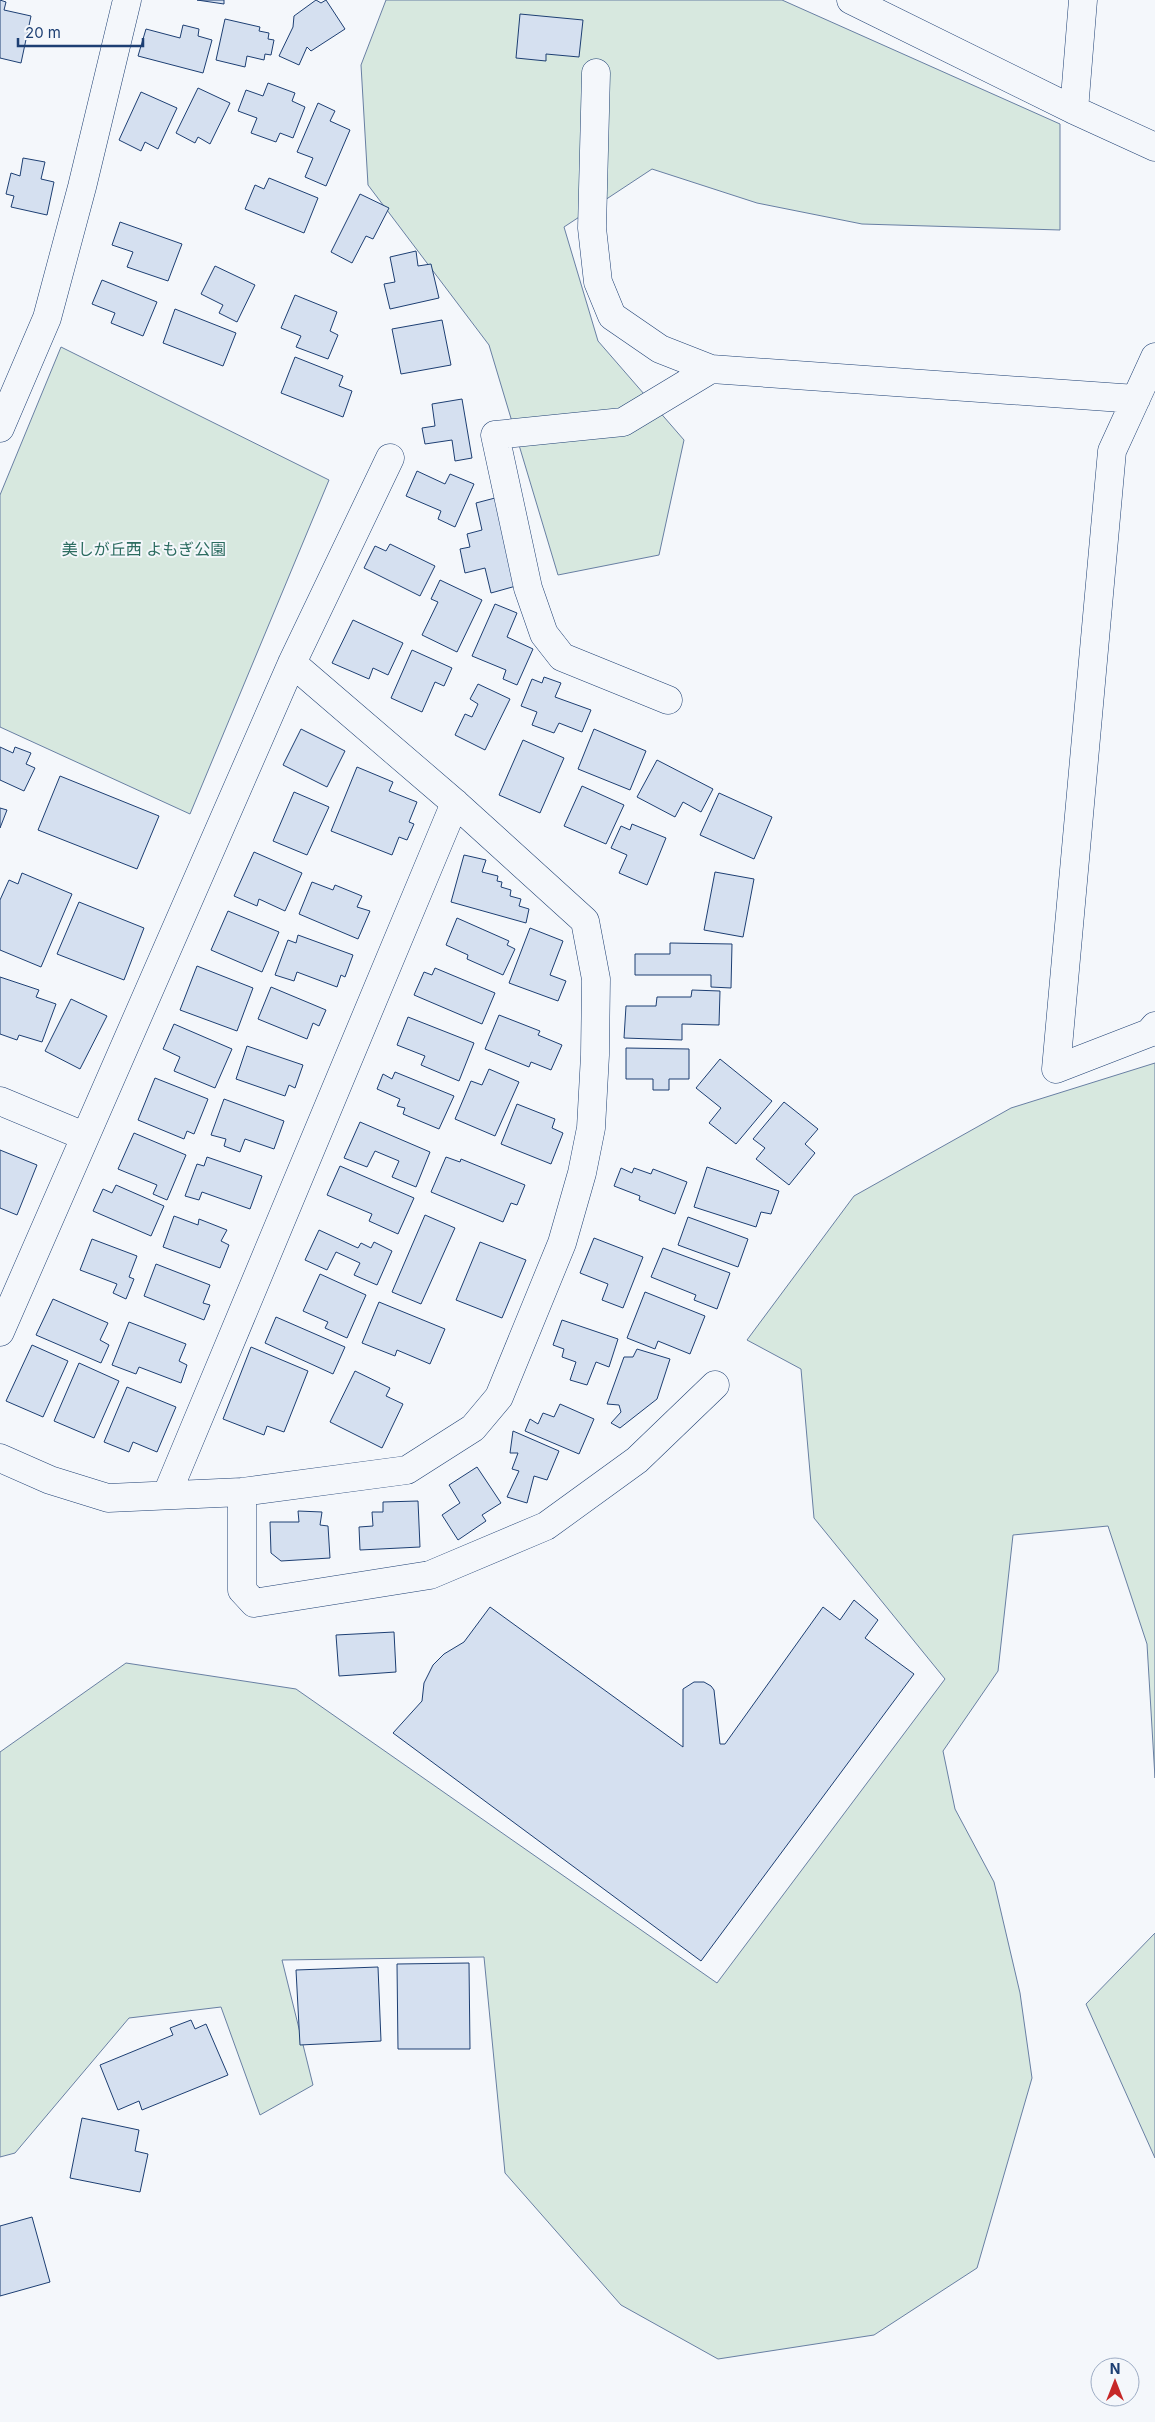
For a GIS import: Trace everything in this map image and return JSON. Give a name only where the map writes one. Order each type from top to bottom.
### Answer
[{"type":"street","points":[[0,428],[47,318],[82,187],[127,0]]},
{"type":"street","points":[[851,0],[1074,110],[1155,147]]},
{"type":"street","points":[[1074,110],[1083,0]]},
{"type":"street","points":[[596,73],[592,228],[598,282],[612,316],[660,350],[710,369],[1136,399]]},
{"type":"street","points":[[1155,357],[1112,451],[1056,1069],[1149,1034],[1155,1026]]},
{"type":"street","points":[[668,700],[562,657],[544,634],[528,588],[495,435],[623,422],[710,369]]},
{"type":"street","points":[[0,1332],[292,663],[390,458]]},
{"type":"street","points":[[0,1458],[50,1480],[108,1498],[242,1492],[407,1470],[473,1428],[499,1397],[562,1243],[582,1174],[590,1128],[595,1055],[596,979],[585,921],[455,803],[292,663]]},
{"type":"street","points":[[167,1494],[455,803]]},
{"type":"street","points":[[0,1101],[84,1136]]},
{"type":"street","points":[[242,1492],[242,1590],[254,1603],[430,1575],[546,1526],[637,1460],[715,1385]]},
{"type":"green space","points":[[386,0],[782,0],[1060,124],[1060,230],[862,224],[757,203],[652,169],[564,227],[598,341],[684,440],[659,555],[558,575],[489,345],[368,185],[361,65]]},
{"type":"green space","name":"美しが丘西 よもぎ公園","points":[[61,347],[329,480],[190,814],[0,727],[0,495]]},
{"type":"green space","points":[[1155,1063],[1155,1778],[1147,1644],[1108,1526],[1013,1535],[998,1671],[943,1751],[955,1809],[994,1882],[1020,1993],[1032,2078],[977,2268],[874,2335],[718,2359],[621,2305],[505,2173],[484,1957],[282,1960],[313,2085],[260,2115],[221,2007],[129,2018],[15,2153],[0,2157],[0,1752],[126,1663],[296,1689],[717,1983],[945,1679],[814,1518],[801,1369],[747,1340],[854,1196],[1011,1108]]},
{"type":"green space","points":[[1155,1933],[1155,2158],[1086,2004]]},
{"type":"building","points":[[0,0],[6,2],[4,10],[31,16],[21,63],[0,58]]},
{"type":"building","points":[[197,0],[224,0],[224,4]]},
{"type":"building","points":[[316,0],[321,3],[326,0],[345,29],[311,51],[307,47],[299,65],[279,56],[293,27],[294,16]]},
{"type":"building","points":[[520,14],[583,20],[579,57],[546,54],[546,61],[516,58]]},
{"type":"building","points":[[225,19],[260,27],[259,31],[269,33],[268,39],[274,40],[271,55],[265,54],[264,60],[247,56],[245,67],[216,60]]},
{"type":"building","points":[[183,25],[199,29],[198,36],[212,40],[203,73],[138,56],[146,29],[180,38]]},
{"type":"building","points":[[268,83],[295,93],[292,101],[305,107],[293,138],[280,133],[276,142],[251,133],[257,118],[238,111],[246,90],[263,96]]},
{"type":"building","points":[[198,88],[230,103],[210,144],[198,137],[195,143],[176,133]]},
{"type":"building","points":[[141,92],[177,108],[158,149],[145,142],[141,151],[119,140]]},
{"type":"building","points":[[318,103],[335,111],[330,121],[350,130],[326,186],[305,177],[313,158],[297,152]]},
{"type":"building","points":[[23,158],[45,162],[41,179],[54,182],[47,215],[11,207],[14,196],[6,194],[11,173],[20,176]]},
{"type":"building","points":[[269,178],[318,198],[304,233],[245,209],[255,185],[264,189]]},
{"type":"building","points":[[360,194],[389,208],[373,239],[366,236],[352,263],[331,252]]},
{"type":"building","points":[[120,222],[182,244],[168,281],[127,267],[133,252],[112,245]]},
{"type":"building","points":[[416,251],[418,266],[431,264],[439,298],[390,309],[384,284],[395,282],[390,257]]},
{"type":"building","points":[[215,266],[255,285],[237,322],[219,313],[223,305],[201,294]]},
{"type":"building","points":[[102,280],[157,302],[143,336],[111,323],[115,313],[92,304]]},
{"type":"building","points":[[295,295],[337,312],[330,331],[338,335],[328,359],[296,347],[301,336],[281,328]]},
{"type":"building","points":[[175,309],[236,333],[223,366],[163,343]]},
{"type":"building","points":[[442,320],[451,365],[401,374],[392,329]]},
{"type":"building","points":[[295,357],[343,376],[339,386],[352,391],[343,417],[281,393]]},
{"type":"building","points":[[462,399],[472,458],[455,461],[452,440],[425,444],[422,428],[435,426],[432,404]]},
{"type":"building","points":[[417,471],[445,484],[450,474],[474,484],[455,527],[438,519],[441,511],[406,496]]},
{"type":"building","points":[[495,498],[516,586],[491,593],[485,568],[465,573],[460,549],[470,547],[467,534],[482,530],[476,503]]},
{"type":"building","points":[[390,544],[435,566],[420,596],[364,568],[375,546],[386,551]]},
{"type":"building","points":[[440,580],[482,600],[457,652],[422,635],[438,602],[431,599]]},
{"type":"building","points":[[495,604],[517,613],[507,637],[533,649],[517,685],[503,679],[506,670],[472,656]]},
{"type":"building","points":[[353,620],[403,643],[388,675],[373,668],[369,679],[332,663]]},
{"type":"building","points":[[412,650],[452,668],[444,686],[435,682],[422,712],[391,698]]},
{"type":"building","points":[[544,677],[561,683],[555,697],[591,710],[582,732],[559,723],[554,733],[532,725],[537,712],[521,706],[532,679],[542,683]]},
{"type":"building","points":[[478,684],[510,699],[485,750],[455,735],[465,714],[472,717],[478,704],[470,699]]},
{"type":"building","points":[[301,729],[345,751],[327,787],[283,765]]},
{"type":"building","points":[[594,729],[646,751],[630,790],[578,769]]},
{"type":"building","points":[[523,740],[564,758],[540,813],[499,795]]},
{"type":"building","points":[[0,747],[13,753],[15,747],[31,753],[26,764],[35,768],[24,791],[0,780]]},
{"type":"building","points":[[657,760],[713,789],[701,812],[683,802],[675,817],[637,797]]},
{"type":"building","points":[[357,767],[393,782],[389,791],[417,802],[409,822],[414,824],[407,840],[399,837],[392,855],[331,831]]},
{"type":"building","points":[[60,776],[159,816],[137,869],[38,830]]},
{"type":"building","points":[[582,786],[624,805],[606,844],[564,826]]},
{"type":"building","points":[[294,792],[329,807],[307,855],[273,841]]},
{"type":"building","points":[[719,793],[772,817],[754,859],[700,835]]},
{"type":"building","points":[[0,808],[7,810],[0,828]]},
{"type":"building","points":[[632,824],[666,838],[647,885],[619,873],[627,855],[611,848],[621,826],[630,830]]},
{"type":"building","points":[[254,852],[302,873],[285,911],[259,899],[257,906],[234,896]]},
{"type":"building","points":[[464,855],[486,860],[482,872],[498,876],[497,881],[502,882],[501,887],[511,890],[510,896],[521,899],[519,906],[529,909],[526,923],[451,902]]},
{"type":"building","points":[[715,872],[754,879],[743,937],[704,930]]},
{"type":"building","points":[[22,873],[72,894],[41,967],[0,950],[0,900],[9,880],[18,884]]},
{"type":"building","points":[[312,882],[333,890],[335,885],[362,896],[357,907],[370,911],[358,939],[299,914]]},
{"type":"building","points":[[79,902],[144,928],[124,980],[57,954]]},
{"type":"building","points":[[228,911],[279,932],[262,972],[211,950]]},
{"type":"building","points":[[457,918],[509,941],[507,945],[515,949],[503,975],[467,959],[468,955],[446,945]]},
{"type":"building","points":[[530,928],[563,941],[550,975],[566,981],[558,1001],[509,983]]},
{"type":"building","points":[[298,935],[353,955],[345,977],[341,975],[337,987],[297,972],[294,981],[275,975],[288,940],[296,943]]},
{"type":"building","points":[[670,943],[732,944],[731,988],[711,987],[711,975],[635,975],[635,954],[670,954]]},
{"type":"building","points":[[197,966],[253,988],[237,1031],[180,1010]]},
{"type":"building","points":[[435,968],[495,993],[482,1024],[414,995],[424,972],[432,975]]},
{"type":"building","points":[[0,977],[39,990],[36,997],[56,1004],[42,1042],[19,1035],[17,1040],[0,1034]]},
{"type":"building","points":[[271,987],[326,1010],[319,1026],[313,1023],[307,1039],[258,1019]]},
{"type":"building","points":[[692,990],[720,991],[719,1025],[682,1024],[682,1040],[624,1038],[626,1006],[656,1006],[657,997],[691,997]]},
{"type":"building","points":[[71,999],[107,1016],[80,1069],[45,1051]]},
{"type":"building","points":[[499,1015],[540,1031],[538,1035],[562,1045],[551,1070],[531,1062],[529,1067],[485,1049]]},
{"type":"building","points":[[408,1017],[474,1043],[459,1081],[421,1065],[425,1056],[397,1045]]},
{"type":"building","points":[[174,1024],[232,1049],[215,1088],[174,1071],[180,1057],[163,1049]]},
{"type":"building","points":[[247,1046],[303,1065],[295,1088],[289,1085],[285,1096],[236,1079]]},
{"type":"building","points":[[626,1048],[689,1049],[689,1079],[669,1079],[669,1090],[653,1090],[653,1079],[626,1079]]},
{"type":"building","points":[[720,1059],[772,1101],[736,1144],[709,1123],[721,1108],[696,1088]]},
{"type":"building","points":[[489,1069],[519,1082],[495,1136],[455,1119],[471,1081],[482,1085]]},
{"type":"building","points":[[395,1072],[454,1096],[439,1129],[403,1114],[405,1108],[397,1106],[400,1099],[377,1089],[383,1074],[392,1079]]},
{"type":"building","points":[[155,1078],[208,1099],[194,1134],[187,1131],[184,1139],[138,1120]]},
{"type":"building","points":[[224,1099],[284,1121],[274,1149],[245,1139],[240,1152],[224,1146],[226,1139],[211,1135]]},
{"type":"building","points":[[784,1102],[818,1129],[805,1144],[815,1153],[789,1185],[756,1159],[765,1148],[753,1139]]},
{"type":"building","points":[[517,1104],[555,1119],[552,1128],[563,1133],[551,1164],[501,1144]]},
{"type":"building","points":[[360,1122],[430,1152],[416,1187],[392,1177],[399,1161],[375,1151],[367,1167],[344,1158]]},
{"type":"building","points":[[134,1133],[186,1155],[167,1200],[153,1194],[157,1185],[118,1169]]},
{"type":"building","points":[[0,1150],[37,1165],[17,1215],[0,1208]]},
{"type":"building","points":[[207,1157],[262,1176],[250,1209],[202,1192],[199,1200],[185,1196],[197,1164],[204,1166]]},
{"type":"building","points":[[446,1157],[460,1162],[461,1159],[525,1185],[517,1205],[511,1203],[503,1222],[431,1192]]},
{"type":"building","points":[[340,1166],[414,1198],[398,1234],[369,1221],[372,1214],[327,1195]]},
{"type":"building","points":[[707,1167],[779,1191],[771,1214],[761,1212],[756,1227],[694,1207]]},
{"type":"building","points":[[621,1168],[632,1173],[634,1168],[651,1174],[653,1169],[687,1182],[675,1214],[639,1200],[640,1196],[614,1186]]},
{"type":"building","points":[[116,1185],[164,1206],[151,1236],[93,1211],[103,1189],[112,1193]]},
{"type":"building","points":[[425,1215],[455,1228],[421,1304],[392,1292]]},
{"type":"building","points":[[174,1216],[198,1225],[199,1219],[227,1230],[221,1241],[229,1245],[220,1268],[163,1247]]},
{"type":"building","points":[[688,1217],[748,1239],[738,1267],[678,1245]]},
{"type":"building","points":[[319,1230],[358,1248],[361,1243],[371,1248],[374,1242],[392,1251],[377,1285],[354,1275],[360,1263],[336,1252],[327,1270],[305,1260]]},
{"type":"building","points":[[594,1238],[643,1257],[623,1308],[602,1300],[608,1284],[580,1273]]},
{"type":"building","points":[[92,1239],[137,1256],[129,1277],[134,1279],[126,1299],[113,1293],[117,1284],[80,1270]]},
{"type":"building","points":[[480,1242],[526,1260],[502,1318],[456,1300]]},
{"type":"building","points":[[663,1248],[730,1273],[717,1309],[694,1300],[696,1295],[651,1277]]},
{"type":"building","points":[[156,1264],[210,1285],[203,1303],[210,1305],[204,1320],[144,1296]]},
{"type":"building","points":[[320,1274],[366,1295],[347,1338],[325,1328],[328,1322],[303,1311]]},
{"type":"building","points":[[645,1292],[705,1316],[690,1354],[658,1341],[655,1349],[627,1338]]},
{"type":"building","points":[[53,1299],[108,1323],[100,1340],[109,1345],[101,1363],[36,1335]]},
{"type":"building","points":[[379,1302],[445,1329],[430,1364],[397,1350],[395,1356],[362,1343]]},
{"type":"building","points":[[276,1317],[345,1347],[333,1374],[265,1343]]},
{"type":"building","points":[[562,1320],[618,1339],[609,1367],[596,1362],[587,1385],[570,1380],[576,1362],[562,1357],[564,1349],[553,1345]]},
{"type":"building","points":[[129,1322],[186,1344],[179,1361],[187,1365],[181,1383],[139,1367],[136,1374],[112,1365]]},
{"type":"building","points":[[32,1345],[68,1361],[43,1417],[6,1401]]},
{"type":"building","points":[[251,1347],[308,1371],[284,1432],[267,1426],[264,1435],[223,1419]]},
{"type":"building","points":[[637,1349],[670,1359],[657,1399],[620,1428],[611,1423],[621,1412],[619,1405],[607,1404],[624,1357],[633,1357]]},
{"type":"building","points":[[79,1363],[119,1381],[94,1438],[54,1421]]},
{"type":"building","points":[[355,1371],[390,1388],[386,1396],[403,1404],[382,1448],[330,1422]]},
{"type":"building","points":[[127,1387],[176,1407],[157,1452],[133,1442],[129,1452],[104,1442]]},
{"type":"building","points":[[560,1404],[594,1419],[579,1454],[525,1431],[530,1419],[538,1424],[543,1413],[554,1417]]},
{"type":"building","points":[[513,1431],[559,1451],[547,1480],[534,1476],[527,1503],[507,1497],[519,1471],[512,1469],[518,1453],[510,1453]]},
{"type":"building","points":[[477,1467],[501,1503],[482,1515],[486,1521],[458,1540],[442,1515],[460,1503],[449,1485]]},
{"type":"building","points":[[418,1501],[420,1547],[360,1550],[359,1527],[373,1526],[372,1512],[383,1512],[383,1502]]},
{"type":"building","points":[[298,1511],[322,1512],[320,1525],[328,1526],[330,1558],[281,1561],[271,1553],[270,1522],[299,1522]]},
{"type":"building","points":[[854,1600],[878,1620],[865,1638],[914,1674],[701,1961],[393,1733],[422,1701],[424,1683],[433,1665],[444,1654],[464,1642],[490,1607],[683,1747],[683,1689],[694,1682],[704,1682],[711,1686],[714,1690],[720,1744],[725,1744],[823,1607],[840,1620]]},
{"type":"building","points":[[394,1632],[396,1672],[339,1676],[336,1635]]},
{"type":"building","points":[[469,1963],[470,2049],[398,2049],[397,1964]]},
{"type":"building","points":[[378,1967],[381,2041],[300,2045],[296,1970]]},
{"type":"building","points":[[191,2020],[195,2029],[206,2024],[228,2075],[142,2110],[139,2101],[118,2110],[100,2065],[173,2035],[170,2028]]},
{"type":"building","points":[[82,2118],[139,2130],[135,2151],[148,2154],[140,2192],[70,2178]]},
{"type":"building","points":[[32,2217],[50,2282],[0,2296],[0,2226]]}]
